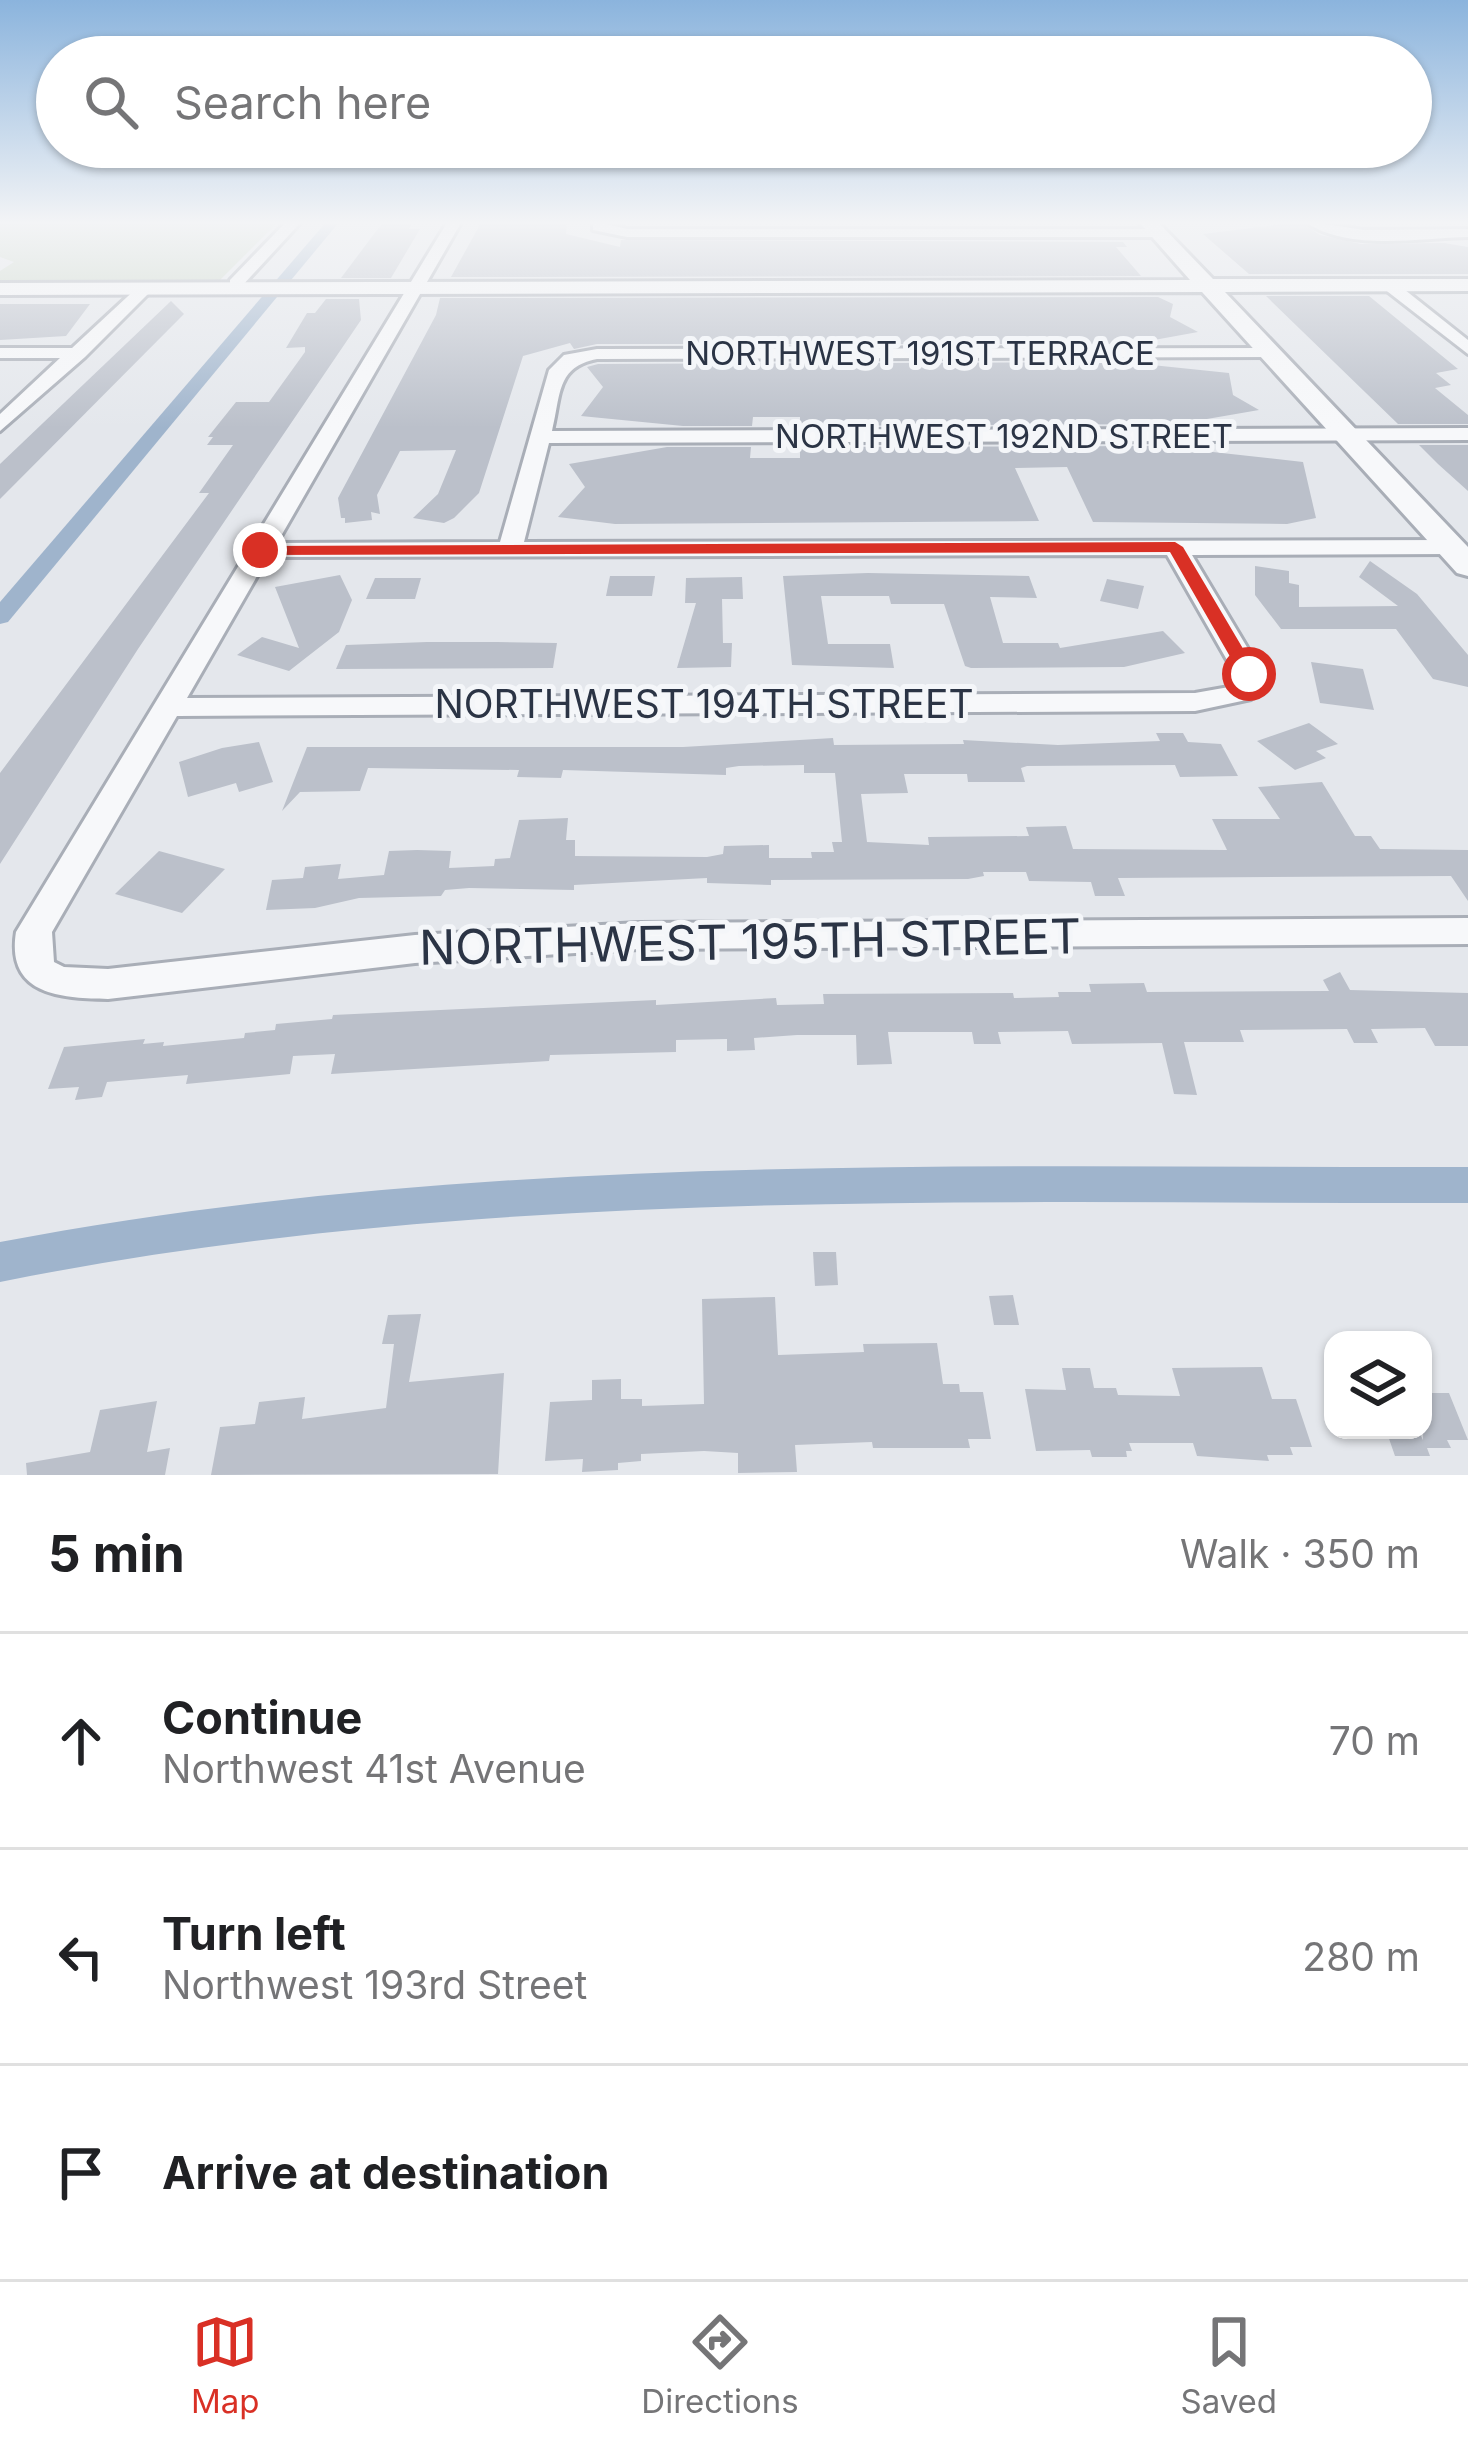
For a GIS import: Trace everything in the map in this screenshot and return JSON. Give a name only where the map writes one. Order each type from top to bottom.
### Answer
[{"type":"street","points":[[0,425],[144,290]]},
{"type":"street","points":[[167,707],[413,290]]},
{"type":"street","points":[[1212,290],[1459,556]]},
{"type":"street","points":[[1395,290],[1468,349]]},
{"type":"street","name":"NORTHWEST 191ST TERRACE","points":[[540,437],[558,370],[570,359],[597,354],[1270,352]]},
{"type":"street","points":[[0,353],[79,353]]},
{"type":"street","name":"NORTHWEST 192ND STREET","points":[[540,437],[1468,434]]},
{"type":"street","points":[[510,550],[540,437]]},
{"type":"street","points":[[260,550],[1175,547],[1459,556]]},
{"type":"street","name":"NORTHWEST 194TH STREET","points":[[167,707],[1195,702],[1240,693],[1249,674],[1175,547]]},
{"type":"street","name":"NORTHWEST 195TH STREET","points":[[167,707],[34,932],[29,952],[38,970],[63,983],[108,984],[415,949],[638,936],[1468,932]]},
{"type":"building","points":[[1266,296],[1369,296],[1458,369],[1436,373],[1451,385],[1435,388],[1468,415],[1468,424],[1398,424]]},
{"type":"building","points":[[1158,297],[1173,304],[1170,317],[1198,332],[1132,344],[597,344],[574,349],[570,343],[523,356],[479,493],[454,518],[444,523],[413,518],[438,494],[456,450],[400,451],[377,495],[380,514],[371,512],[372,520],[345,523],[341,518],[338,498],[436,315],[440,298]]},
{"type":"building","points":[[326,299],[359,299],[361,320],[138,649],[0,864],[0,773],[209,493],[199,493],[233,445],[207,445],[213,437],[208,437],[236,402],[269,402],[305,352],[305,347],[286,348],[307,313],[315,313]]},
{"type":"building","points":[[171,301],[184,314],[0,499],[0,464]]},
{"type":"building","points":[[0,304],[90,304],[66,336],[0,340]]},
{"type":"building","points":[[1123,362],[1229,373],[1233,395],[1259,410],[1178,424],[800,426],[800,417],[753,417],[752,426],[683,426],[581,416],[603,387],[587,367],[598,364]]},
{"type":"building","points":[[1419,445],[1468,445],[1468,491],[1438,464]]},
{"type":"building","points":[[1158,446],[1303,462],[1316,518],[1287,524],[1093,522],[1067,467],[1015,468],[1039,521],[615,524],[558,517],[585,487],[569,464],[667,447],[751,447],[750,458],[800,458],[800,447]]},
{"type":"building","points":[[1370,561],[1417,594],[1468,655],[1468,687],[1433,679],[1396,629],[1281,629],[1255,595],[1255,566],[1289,571],[1289,583],[1299,585],[1299,607],[1398,606],[1359,577]]},
{"type":"building","points":[[340,575],[352,600],[339,632],[289,671],[237,655],[262,637],[299,648],[275,587]]},
{"type":"building","points":[[610,576],[655,576],[652,596],[606,596]]},
{"type":"building","points":[[783,576],[1029,576],[1037,598],[990,597],[1003,643],[1058,643],[1060,648],[1163,631],[1185,653],[1124,667],[971,668],[965,666],[944,604],[891,604],[889,596],[821,596],[828,644],[890,644],[894,668],[792,665]]},
{"type":"building","points":[[742,577],[743,599],[722,599],[723,643],[732,643],[731,667],[677,668],[696,603],[685,603],[686,578]]},
{"type":"building","points":[[375,578],[421,578],[415,599],[366,599]]},
{"type":"building","points":[[1107,579],[1144,586],[1138,609],[1100,601]]},
{"type":"building","points":[[557,643],[553,668],[336,669],[346,645]]},
{"type":"building","points":[[1311,662],[1363,669],[1374,710],[1320,703]]},
{"type":"building","points":[[1309,723],[1338,744],[1316,751],[1326,758],[1295,770],[1257,741]]},
{"type":"building","points":[[1156,733],[1183,733],[1188,742],[1221,744],[1238,776],[1180,777],[1175,765],[1027,766],[1021,768],[1025,782],[968,782],[967,774],[904,774],[908,793],[861,794],[867,842],[929,845],[928,837],[1029,836],[1026,827],[1066,826],[1073,849],[1227,850],[1212,819],[1280,819],[1258,787],[1322,782],[1355,836],[1371,836],[1380,849],[1468,850],[1468,901],[1451,876],[1118,878],[1125,896],[1095,896],[1091,882],[1029,881],[1026,872],[983,872],[984,876],[968,879],[771,880],[771,885],[707,883],[707,878],[574,885],[574,890],[469,888],[445,890],[441,896],[359,898],[315,908],[266,910],[272,880],[303,878],[305,867],[341,864],[338,879],[384,875],[389,851],[417,850],[451,851],[449,868],[494,866],[495,859],[510,858],[519,820],[568,818],[566,840],[575,840],[575,856],[707,857],[723,854],[724,846],[769,845],[769,858],[812,858],[811,852],[834,852],[832,842],[842,842],[835,773],[804,773],[804,765],[739,766],[726,768],[726,775],[563,770],[561,778],[517,777],[519,770],[368,768],[360,791],[300,792],[282,811],[307,747],[683,747],[833,738],[834,745],[964,744],[963,740],[1058,745],[1160,741]]},
{"type":"building","points":[[259,742],[273,782],[239,792],[236,783],[188,797],[179,762]]},
{"type":"building","points":[[159,851],[225,869],[182,913],[115,894]]},
{"type":"building","points":[[1340,972],[1350,990],[1468,993],[1468,1046],[1435,1046],[1425,1028],[1371,1029],[1378,1043],[1354,1043],[1347,1029],[1240,1030],[1244,1042],[1184,1042],[1197,1095],[1174,1094],[1162,1043],[1072,1044],[1068,1031],[998,1032],[1001,1044],[974,1044],[972,1032],[888,1032],[892,1064],[857,1065],[856,1035],[797,1035],[754,1038],[755,1050],[727,1051],[727,1039],[676,1040],[676,1052],[550,1055],[549,1061],[331,1074],[335,1054],[293,1056],[290,1074],[186,1084],[188,1075],[107,1082],[102,1097],[75,1100],[79,1087],[48,1089],[64,1047],[145,1039],[143,1044],[164,1042],[163,1046],[244,1038],[245,1033],[275,1030],[276,1024],[332,1019],[333,1015],[656,1000],[656,1005],[776,998],[777,1005],[824,1004],[823,994],[1059,997],[1058,992],[1091,992],[1089,984],[1144,983],[1147,992],[1329,991],[1323,980]]},
{"type":"building","points":[[813,1252],[836,1252],[838,1285],[815,1286]]},
{"type":"building","points":[[1013,1295],[1019,1325],[994,1325],[989,1296]]},
{"type":"building","points":[[775,1297],[778,1355],[864,1352],[863,1344],[937,1343],[943,1384],[959,1384],[960,1392],[983,1392],[991,1439],[968,1439],[970,1448],[873,1448],[872,1442],[795,1445],[797,1472],[738,1473],[738,1453],[704,1451],[641,1454],[641,1461],[618,1463],[618,1470],[582,1472],[583,1459],[545,1461],[550,1402],[592,1400],[592,1380],[621,1379],[621,1399],[642,1399],[642,1406],[704,1404],[702,1299]]},
{"type":"building","points":[[421,1314],[409,1382],[504,1373],[498,1474],[211,1475],[220,1427],[255,1424],[259,1402],[305,1397],[302,1419],[386,1408],[394,1344],[382,1344],[388,1315]]},
{"type":"building","points":[[1262,1367],[1272,1399],[1296,1399],[1312,1447],[1290,1447],[1293,1455],[1267,1455],[1269,1461],[1197,1456],[1193,1443],[1129,1443],[1132,1451],[1126,1451],[1127,1457],[1092,1457],[1090,1450],[1036,1451],[1025,1389],[1066,1390],[1062,1368],[1090,1368],[1094,1388],[1116,1388],[1118,1395],[1180,1396],[1172,1368]]},
{"type":"building","points":[[1432,1393],[1449,1393],[1468,1440],[1447,1440],[1451,1448],[1427,1448],[1430,1456],[1395,1456],[1389,1439],[1432,1439]]},
{"type":"building","points":[[157,1401],[147,1452],[170,1448],[165,1475],[27,1475],[26,1463],[90,1452],[100,1410]]},
{"type":"waterway","points":[[0,617],[276,290]]},
{"type":"waterway","points":[[0,1262],[239,1223],[561,1197],[951,1187],[1468,1185]]},
{"type":"route","points":[[260,550],[1175,547],[1249,674]]}]
